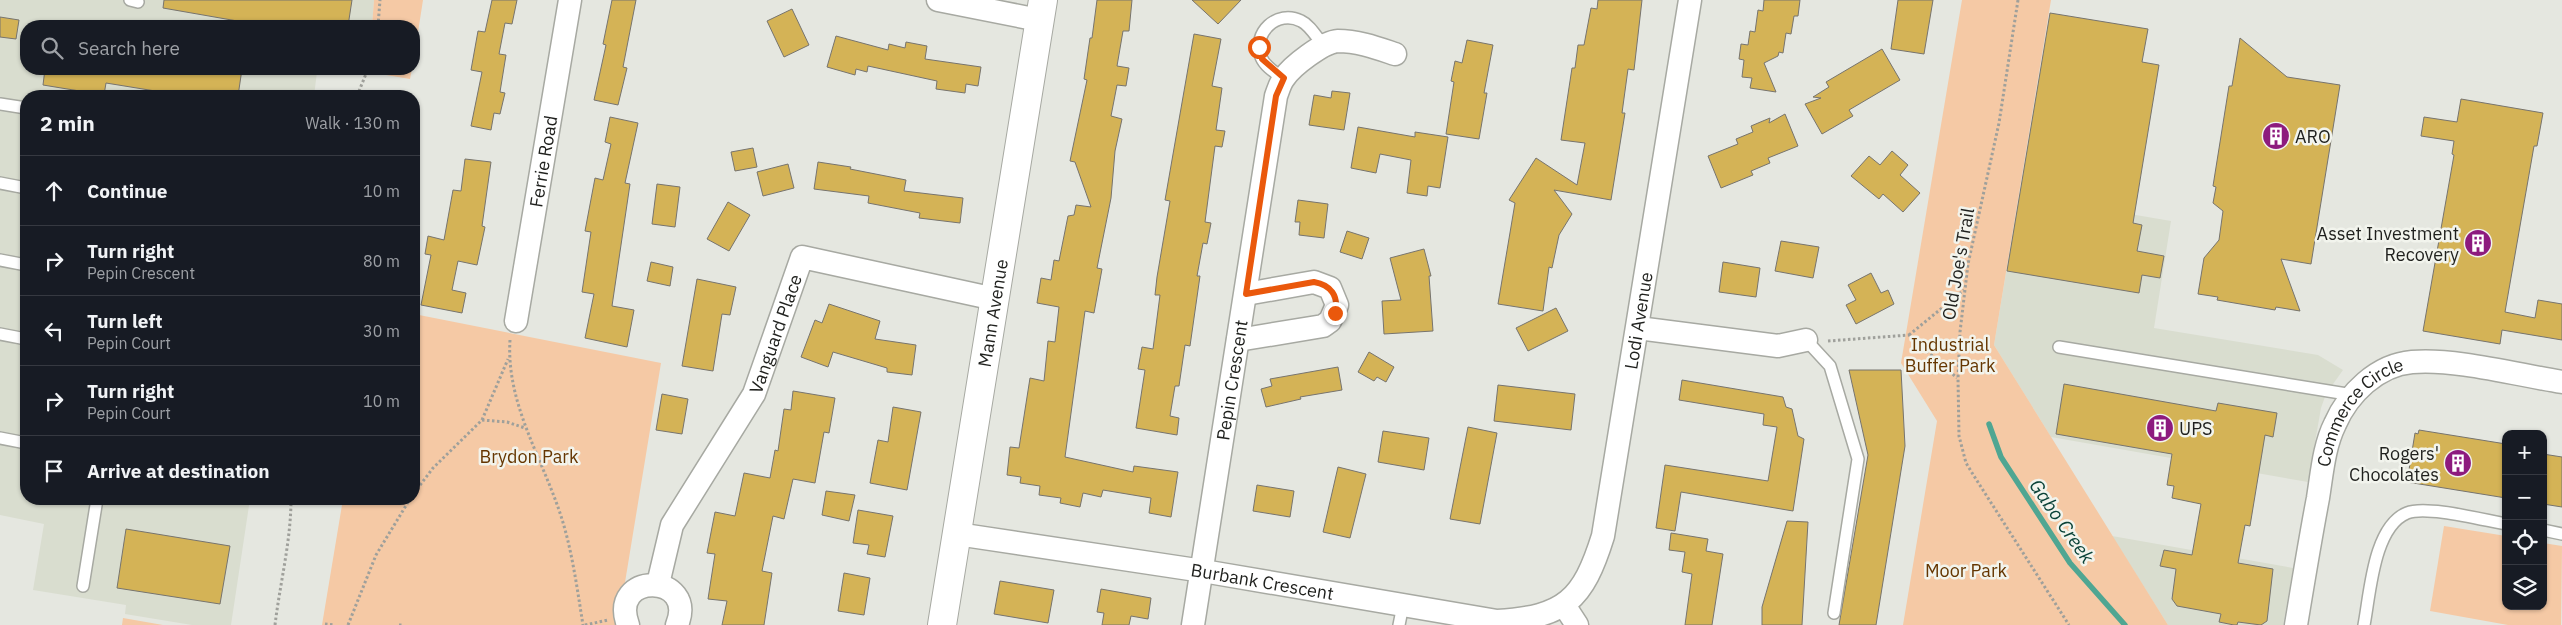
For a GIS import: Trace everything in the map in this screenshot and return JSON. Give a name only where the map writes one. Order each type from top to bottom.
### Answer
[{"type":"main road","name":"Mann Avenue","points":[[942,625],[1041,10]]},
{"type":"street","name":"Ferrie Road","points":[[516,321],[570,0]]},
{"type":"street","points":[[938,0],[1041,10]]},
{"type":"street","name":"Lodi Avenue","points":[[1564,605],[1580,590],[1592,569],[1603,536],[1690,0]]},
{"type":"street","name":"Pepin Crescent","points":[[1193,625],[1203,571],[1276,96],[1284,78],[1298,63],[1324,46],[1336,41],[1368,44],[1396,54]]},
{"type":"street","name":"Vanguard Place","points":[[658,584],[672,525],[754,394],[802,257],[994,299]]},
{"type":"street","points":[[1238,340],[1323,326],[1335,313],[1337,305],[1330,288],[1314,282],[1246,294]]},
{"type":"street","points":[[1638,328],[1778,346],[1806,340]]},
{"type":"street","name":"Commerce Circle","points":[[2296,625],[2326,454],[2334,425],[2345,404],[2361,386],[2384,371],[2410,362],[2438,362],[2562,382]]},
{"type":"street","name":"Burbank Crescent","points":[[957,534],[1203,571],[1401,615],[1496,622],[1526,620],[1564,605]]},
{"type":"street","points":[[628,625],[625,617],[625,606],[629,596],[637,588],[647,584],[658,584],[671,592],[680,604],[681,614],[677,625]]},
{"type":"street","points":[[1564,605],[1577,625]]},
{"type":"lane","points":[[1284,78],[1262,59],[1259,47],[1261,36],[1268,25],[1278,19],[1290,18],[1302,21],[1324,46]]},
{"type":"lane","points":[[0,104],[20,107]]},
{"type":"lane","points":[[0,183],[20,187]]},
{"type":"lane","points":[[0,260],[20,264]]},
{"type":"lane","points":[[0,334],[20,338]]},
{"type":"lane","points":[[1806,340],[1830,366],[1858,459],[1834,613]]},
{"type":"lane","points":[[2059,347],[2353,395]]},
{"type":"lane","points":[[0,438],[20,441]]},
{"type":"lane","points":[[83,586],[96,505]]},
{"type":"lane","points":[[2364,625],[2376,555],[2395,522],[2407,513],[2432,511],[2502,523]]},
{"type":"lane","points":[[2547,531],[2562,534]]},
{"type":"path","points":[[378,20],[380,0]]},
{"type":"path","name":"Old Joe's Trail","points":[[2018,0],[1999,123],[1968,264],[1958,378],[1959,436],[1966,463],[2069,625]]},
{"type":"path","points":[[359,90],[366,75]]},
{"type":"path","points":[[1806,340],[1836,341],[1909,335],[1965,290]]},
{"type":"path","points":[[516,321],[510,340],[509,358],[519,410],[560,515],[583,625]]},
{"type":"path","points":[[1909,335],[1958,378]]},
{"type":"path","points":[[420,485],[433,468],[482,420],[509,358]]},
{"type":"path","points":[[482,420],[507,422],[525,428]]},
{"type":"path","points":[[275,625],[283,565],[291,529],[291,505]]},
{"type":"path","points":[[348,625],[376,555],[406,505]]},
{"type":"path","points":[[325,624],[334,625]]},
{"type":"shaded area","points":[[0,0],[374,0],[372,20],[20,20],[20,75],[317,75],[315,90],[20,90],[20,505],[249,505],[231,625],[192,625],[125,614],[126,605],[33,590],[44,524],[0,515]]},
{"type":"shaded area","points":[[2019,195],[2171,221],[2154,328],[2318,355],[2343,370],[2326,394],[2321,408],[2308,482],[2051,437],[1994,345]]},
{"type":"shaded area","points":[[2112,536],[2293,568],[2283,625],[2168,625]]},
{"type":"green space","points":[[374,0],[423,0],[420,20],[372,20]]},
{"type":"green space","name":"Industrial Buffer Park","points":[[1962,0],[2051,0],[1994,345],[2168,625],[1903,625],[1937,421],[1901,363]]},
{"type":"green space","points":[[386,75],[411,75],[410,79]]},
{"type":"green space","name":"Brydon Park","points":[[420,315],[661,363],[618,625],[322,625],[342,505],[420,505]]},
{"type":"green space","points":[[2444,526],[2502,535],[2502,610],[2547,610],[2547,544],[2562,546],[2561,625],[2508,625],[2430,611]]},
{"type":"green space","points":[[123,618],[163,625],[122,625]]},
{"type":"building","points":[[164,0],[352,0],[349,20],[232,20],[163,8]]},
{"type":"building","points":[[492,0],[517,0],[512,24],[505,23],[499,54],[506,55],[500,92],[505,93],[500,114],[494,113],[491,130],[471,126],[482,72],[471,70],[478,31],[485,32]]},
{"type":"building","points":[[612,0],[636,0],[623,67],[627,68],[618,105],[594,100],[606,45],[603,44]]},
{"type":"building","points":[[1097,0],[1132,0],[1129,31],[1123,31],[1117,66],[1129,68],[1126,86],[1117,85],[1111,116],[1122,119],[1115,151],[1111,198],[1097,268],[1102,269],[1094,313],[1085,311],[1065,457],[1133,472],[1134,466],[1178,472],[1171,517],[1149,513],[1151,498],[1103,490],[1101,497],[1083,493],[1080,507],[1060,503],[1061,498],[1039,495],[1040,486],[1020,483],[1021,477],[1007,475],[1010,447],[1019,448],[1030,378],[1044,381],[1048,341],[1055,342],[1059,307],[1037,303],[1041,278],[1051,280],[1054,260],[1059,261],[1068,216],[1074,215],[1076,205],[1091,207],[1075,162],[1070,161],[1087,80],[1084,79]]},
{"type":"building","points":[[1192,0],[1241,0],[1218,24]]},
{"type":"building","points":[[1598,0],[1642,0],[1634,70],[1628,69],[1622,113],[1625,113],[1611,200],[1554,190],[1572,214],[1559,235],[1552,268],[1549,267],[1543,311],[1498,304],[1515,203],[1509,200],[1536,158],[1577,185],[1585,143],[1561,140],[1572,68],[1575,68],[1578,45],[1584,45],[1591,8],[1597,9]]},
{"type":"building","points":[[1764,0],[1800,0],[1798,16],[1794,16],[1791,34],[1786,33],[1783,53],[1779,52],[1778,56],[1764,63],[1776,92],[1750,88],[1752,78],[1742,77],[1744,60],[1739,59],[1741,44],[1748,45],[1750,31],[1755,32],[1758,10],[1763,11]]},
{"type":"building","points":[[1898,0],[1933,0],[1924,54],[1891,49]]},
{"type":"building","points":[[792,9],[809,45],[784,57],[767,21]]},
{"type":"building","points":[[2050,13],[2148,29],[2142,62],[2159,65],[2133,223],[2142,225],[2137,251],[2164,256],[2160,278],[2142,275],[2139,293],[2007,271]]},
{"type":"building","points":[[0,17],[19,20],[16,39],[0,37]]},
{"type":"building","points":[[1194,34],[1221,39],[1212,86],[1222,88],[1216,130],[1225,131],[1222,147],[1215,146],[1205,222],[1211,223],[1207,244],[1203,243],[1197,276],[1200,276],[1190,346],[1185,345],[1179,386],[1175,386],[1170,416],[1179,418],[1177,435],[1136,428],[1145,370],[1138,369],[1142,347],[1153,349],[1160,295],[1155,295],[1157,277],[1170,201],[1165,200]]},
{"type":"building","points":[[836,36],[888,50],[889,44],[905,48],[906,42],[927,46],[925,59],[981,67],[978,86],[966,84],[965,93],[936,89],[937,81],[868,66],[867,72],[856,69],[855,75],[827,67]]},
{"type":"building","name":"ARO","points":[[2240,38],[2287,77],[2340,85],[2311,264],[2281,259],[2300,311],[2276,307],[2275,310],[2217,300],[2218,297],[2198,294],[2204,258],[2219,240],[2223,211],[2213,203],[2216,187],[2213,186],[2229,86],[2232,86]]},
{"type":"building","points":[[1467,40],[1493,45],[1484,93],[1487,93],[1479,139],[1446,134],[1454,82],[1451,81],[1455,61],[1462,63]]},
{"type":"building","points":[[1882,49],[1900,80],[1849,110],[1853,116],[1822,134],[1805,104],[1821,98],[1813,97],[1829,87],[1826,82]]},
{"type":"building","points":[[44,75],[241,75],[239,90],[149,90],[106,83],[105,90],[74,90],[43,85]]},
{"type":"building","points":[[1332,91],[1350,93],[1344,130],[1309,125],[1314,95],[1331,98]]},
{"type":"building","name":"Asset Investment Recovery","points":[[2461,99],[2543,113],[2537,146],[2534,146],[2505,312],[2535,318],[2538,300],[2562,304],[2562,340],[2502,330],[2500,344],[2423,331],[2454,155],[2452,154],[2454,141],[2421,136],[2424,117],[2457,122]]},
{"type":"building","points":[[1785,114],[1798,146],[1768,158],[1770,163],[1751,171],[1753,175],[1721,188],[1708,156],[1738,144],[1736,139],[1753,132],[1751,126],[1770,118],[1769,123]]},
{"type":"building","points":[[610,117],[638,123],[625,183],[630,184],[612,306],[634,310],[627,347],[585,338],[594,294],[582,292],[591,232],[585,231],[595,178],[603,180],[611,144],[605,142]]},
{"type":"building","points":[[1358,127],[1415,137],[1415,132],[1448,137],[1440,188],[1428,186],[1427,196],[1407,193],[1411,160],[1380,154],[1376,173],[1351,168]]},
{"type":"building","points":[[753,148],[757,167],[735,171],[731,152]]},
{"type":"building","points":[[1892,151],[1908,165],[1900,175],[1920,193],[1903,212],[1883,194],[1879,199],[1851,176],[1869,156],[1880,165]]},
{"type":"building","points":[[465,159],[491,162],[482,226],[485,227],[477,265],[458,261],[452,290],[466,293],[462,313],[421,305],[431,255],[425,254],[428,236],[444,240],[453,190],[461,191]]},
{"type":"building","points":[[818,162],[851,167],[850,169],[906,180],[904,191],[963,198],[960,223],[919,218],[920,213],[868,203],[869,196],[814,189]]},
{"type":"building","points":[[788,164],[794,188],[763,196],[757,172]]},
{"type":"building","points":[[657,184],[680,187],[675,227],[652,224]]},
{"type":"building","points":[[1298,200],[1328,204],[1324,238],[1299,235],[1300,222],[1295,222]]},
{"type":"building","points":[[728,202],[750,215],[729,251],[707,239]]},
{"type":"building","points":[[1347,231],[1369,238],[1362,259],[1340,252]]},
{"type":"building","points":[[1781,241],[1819,247],[1813,278],[1775,271]]},
{"type":"building","points":[[1424,249],[1431,276],[1429,276],[1433,331],[1384,334],[1382,301],[1401,300],[1390,258]]},
{"type":"building","points":[[651,262],[673,267],[670,286],[647,281]]},
{"type":"building","points":[[1723,262],[1760,268],[1756,297],[1719,292]]},
{"type":"building","points":[[1871,273],[1881,293],[1888,290],[1894,304],[1856,324],[1846,305],[1856,300],[1848,285]]},
{"type":"building","points":[[697,279],[736,287],[730,315],[722,314],[713,371],[682,366]]},
{"type":"building","points":[[829,304],[880,321],[875,339],[916,345],[912,375],[887,372],[887,368],[833,352],[828,367],[801,357],[815,320],[822,323]]},
{"type":"building","points":[[1556,308],[1568,331],[1528,351],[1516,328]]},
{"type":"building","points":[[1369,352],[1394,367],[1386,382],[1377,377],[1374,381],[1358,372]]},
{"type":"building","points":[[1338,367],[1342,390],[1300,397],[1301,399],[1266,407],[1261,389],[1272,386],[1270,379]]},
{"type":"building","points":[[1849,370],[1901,370],[1905,446],[1876,625],[1839,625],[1868,455]]},
{"type":"building","points":[[1682,380],[1783,397],[1786,407],[1792,409],[1798,436],[1804,439],[1793,511],[1681,492],[1675,531],[1656,528],[1665,465],[1768,481],[1777,427],[1763,425],[1764,414],[1679,400]]},
{"type":"building","points":[[2064,384],[2216,411],[2218,403],[2277,413],[2273,437],[2265,435],[2250,526],[2245,525],[2238,563],[2273,569],[2267,621],[2261,625],[2238,622],[2237,625],[2234,625],[2219,622],[2221,614],[2177,606],[2172,599],[2176,569],[2160,566],[2164,550],[2192,555],[2201,504],[2172,498],[2174,486],[2167,485],[2172,454],[2056,434]]},
{"type":"building","points":[[1498,385],[1575,394],[1571,430],[1494,421]]},
{"type":"building","points":[[793,391],[835,398],[829,433],[824,432],[815,483],[793,479],[784,519],[773,516],[762,571],[772,573],[764,625],[722,625],[727,601],[708,599],[715,554],[707,553],[715,512],[735,516],[744,473],[770,478],[775,450],[778,451],[784,409],[791,410]]},
{"type":"building","points":[[662,394],[688,399],[682,434],[656,430]]},
{"type":"building","points":[[893,407],[921,412],[907,490],[870,483],[878,440],[888,442]]},
{"type":"building","points":[[1468,427],[1497,433],[1480,524],[1450,519]]},
{"type":"building","name":"Rogers' Chocolates","points":[[2419,430],[2502,443],[2502,497],[2407,482],[2415,433],[2418,434]]},
{"type":"building","points":[[1383,431],[1429,438],[1424,470],[1378,462]]},
{"type":"building","points":[[2547,455],[2562,457],[2562,507],[2547,505]]},
{"type":"building","points":[[1338,467],[1366,474],[1350,538],[1323,532]]},
{"type":"building","points":[[1257,485],[1294,491],[1290,517],[1253,511]]},
{"type":"building","points":[[826,491],[855,495],[849,521],[822,515]]},
{"type":"building","points":[[858,510],[893,516],[885,557],[867,554],[869,545],[853,543]]},
{"type":"building","points":[[1787,521],[1808,522],[1802,625],[1762,625],[1762,607]]},
{"type":"building","points":[[126,529],[230,546],[220,604],[117,588]]},
{"type":"building","points":[[1671,533],[1708,539],[1706,551],[1723,554],[1712,625],[1685,625],[1692,574],[1682,572],[1685,552],[1669,550]]},
{"type":"building","points":[[844,573],[870,578],[864,615],[838,611]]},
{"type":"building","points":[[1000,581],[1054,590],[1048,623],[994,614]]},
{"type":"building","points":[[1101,589],[1151,598],[1148,619],[1131,616],[1129,625],[1102,625],[1104,613],[1097,612]]},
{"type":"waterway","name":"Gabo Creek","points":[[1989,424],[2001,457],[2070,563],[2125,625]]},
{"type":"place","name":"ARO","points":[[2276,136]]},
{"type":"place","name":"Asset Investment Recovery","points":[[2478,243]]},
{"type":"place","name":"UPS","points":[[2160,428]]},
{"type":"place","name":"Rogers' Chocolates","points":[[2458,463]]},
{"type":"route","points":[[1259,47],[1262,59],[1270,68],[1284,78],[1276,96],[1246,294],[1314,282],[1330,288],[1335,296],[1337,305],[1335,313]]},
{"type":"park label","name":"Moor Park","points":[[1966,570]]}]
